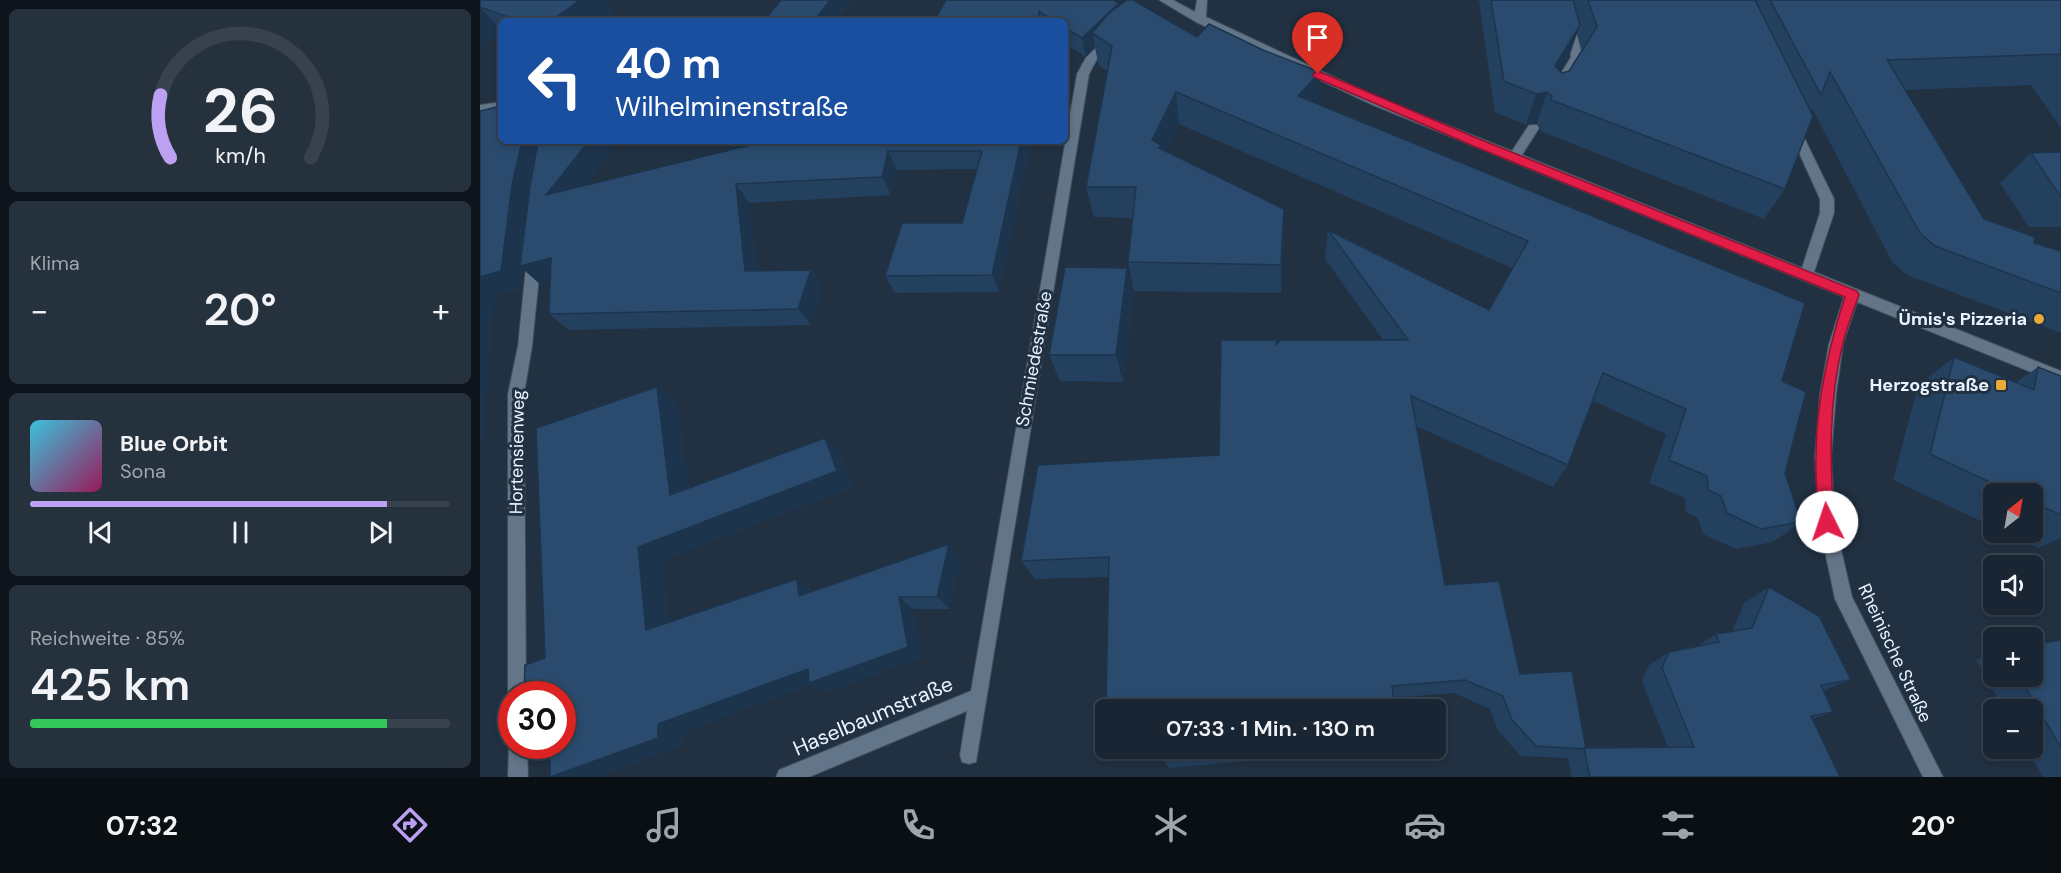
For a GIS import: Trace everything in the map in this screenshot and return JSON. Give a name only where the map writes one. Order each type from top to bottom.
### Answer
[{"type":"street","points":[[1149,12],[1165,0],[1200,19],[1377,102],[2061,378]]},
{"type":"street","points":[[1200,19],[1202,0]]},
{"type":"street","points":[[1552,98],[1577,57],[1562,0]]},
{"type":"street","name":"Schmiedestraße","points":[[969,755],[1083,74],[1093,55],[1123,29]]},
{"type":"street","points":[[480,108],[498,106]]},
{"type":"street","points":[[1787,115],[1827,199],[1827,213],[1806,276]]},
{"type":"street","points":[[1514,158],[1533,128]]},
{"type":"street","name":"Hortensienweg","points":[[517,681],[516,394],[525,346],[536,243]]},
{"type":"street","name":"Rheinische Straße","points":[[1852,295],[1836,344],[1828,395],[1823,458],[1827,522],[1844,599],[1933,777]]},
{"type":"street","name":"Haselbaumstraße","points":[[786,777],[978,697]]},
{"type":"street","points":[[518,759],[518,777]]},
{"type":"building","points":[[480,0],[580,0],[555,18],[511,18],[480,7]]},
{"type":"building","points":[[781,0],[830,0],[816,18],[766,18]]},
{"type":"building","points":[[946,0],[1113,0],[1119,3],[1082,38],[1068,30],[1068,18],[1050,18],[1039,11],[1038,18],[936,18]]},
{"type":"building","points":[[1127,0],[1133,0],[1197,37],[1209,24],[1263,50],[1320,72],[1298,96],[1805,303],[1782,381],[1806,392],[1785,473],[1801,522],[1761,529],[1727,513],[1721,496],[1708,490],[1707,476],[1669,460],[1686,409],[1603,373],[1568,465],[1411,396],[1445,585],[1499,581],[1520,674],[1572,671],[1586,749],[1536,746],[1512,720],[1503,696],[1465,680],[1392,686],[1394,699],[1106,699],[1109,557],[1021,561],[1038,465],[1219,455],[1221,340],[1277,340],[1276,345],[1280,340],[1408,340],[1328,230],[1489,310],[1528,241],[1176,92],[1152,140],[1161,145],[1159,148],[1284,209],[1281,265],[1128,262],[1136,187],[1086,187],[1112,46],[1092,33],[1109,13]]},
{"type":"building","points":[[1491,0],[1573,0],[1580,25],[1555,66],[1562,73],[1569,71],[1597,27],[1588,0],[1755,0],[1813,116],[1785,189],[1551,100],[1552,96],[1547,92],[1536,94],[1504,81]]},
{"type":"building","points":[[1770,0],[2061,0],[2061,55],[1887,60],[1984,219],[2035,237],[2034,243],[2061,251],[2061,293],[1935,246],[1920,233],[1830,72],[1821,95]]},
{"type":"building","points":[[498,107],[498,144],[521,144],[512,185],[501,271],[480,277],[480,111]]},
{"type":"building","points":[[537,144],[587,144],[546,195],[755,144],[1020,144],[992,275],[885,276],[902,223],[962,223],[982,151],[888,151],[882,177],[736,184],[745,271],[811,270],[798,309],[549,314],[551,258],[520,266]]},
{"type":"building","points":[[2061,152],[2061,197],[2031,153]]},
{"type":"building","points":[[1065,267],[1127,268],[1116,355],[1049,355]]},
{"type":"building","points":[[1954,357],[2034,390],[2038,367],[2061,376],[2061,515],[2043,507],[2043,483],[1992,483],[1930,454]]},
{"type":"building","points":[[657,387],[670,495],[825,438],[837,471],[638,547],[646,630],[797,579],[799,596],[949,544],[937,597],[899,597],[908,647],[809,683],[808,669],[658,724],[658,738],[550,777],[550,759],[576,759],[576,681],[524,681],[525,665],[545,658],[536,428]]},
{"type":"building","points":[[1769,587],[1819,616],[1851,680],[1821,685],[1833,712],[1811,716],[1840,777],[1590,777],[1584,748],[1694,747],[1662,668],[1669,652],[1719,642],[1716,634],[1752,628]]},
{"type":"building","points":[[2061,640],[2061,748],[2043,717],[2043,699],[2032,699],[2025,687],[2043,687],[2043,643]]},
{"type":"place","name":"Ümis's Pizzeria","points":[[2039,319]]},
{"type":"place","name":"Herzogstraße","points":[[2001,385]]},
{"type":"route","points":[[1318,74],[1377,102],[1852,295],[1836,344],[1828,395],[1823,458],[1827,522]]}]
